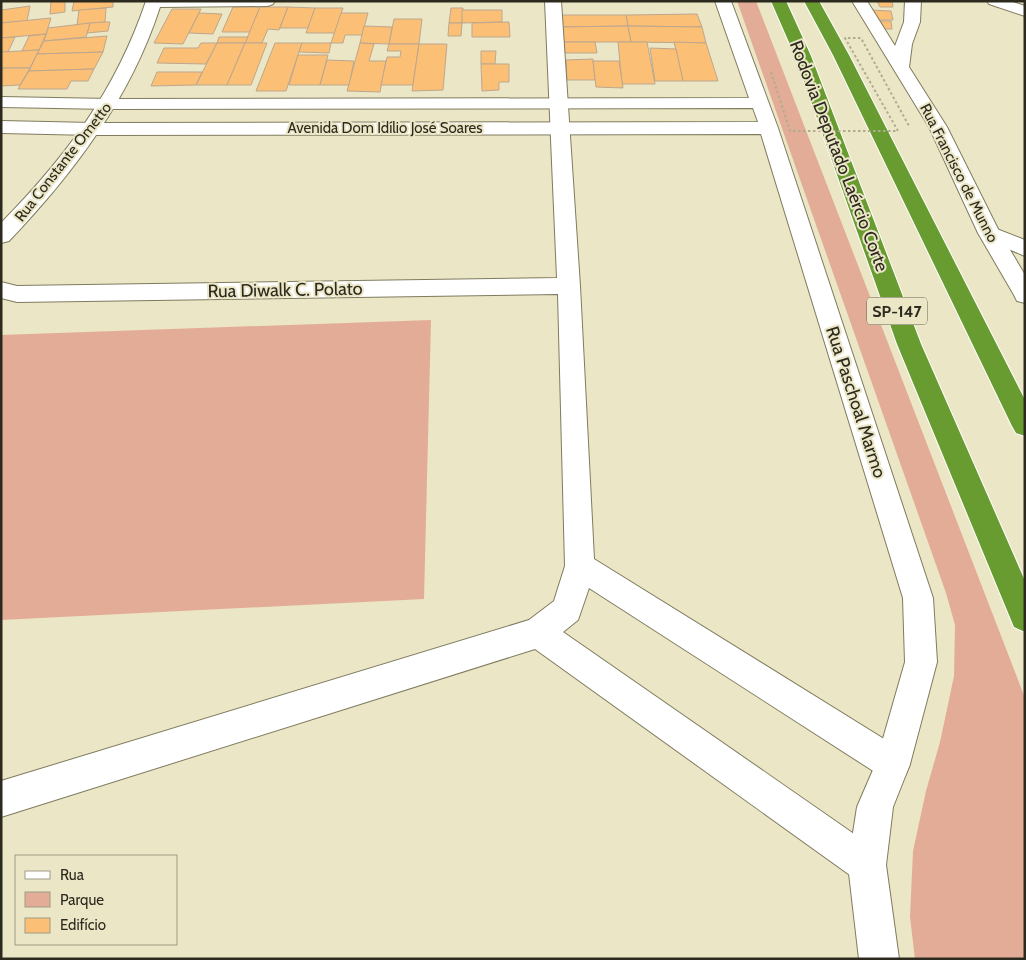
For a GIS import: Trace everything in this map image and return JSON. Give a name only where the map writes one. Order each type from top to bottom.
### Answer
[{"type":"highway","name":"Rodovia Deputado Laércio Corte","points":[[778,1],[803,56],[909,344],[1025,617]]},
{"type":"highway","name":"Rodovia Deputado Laércio Corte","points":[[812,1],[1025,426]]},
{"type":"street","points":[[154,2],[268,1]]},
{"type":"street","points":[[1,799],[538,634],[567,610],[580,566],[569,286],[552,1]]},
{"type":"street","name":"Rua Paschoal Marmo","points":[[723,1],[769,128],[918,598],[921,662],[893,764],[876,807],[867,866],[879,959]]},
{"type":"street","name":"Rua Francisco de Munno","points":[[858,1],[938,127],[989,233],[1025,295]]},
{"type":"street","points":[[900,66],[904,44],[912,22],[913,1]]},
{"type":"street","points":[[994,1],[1025,11]]},
{"type":"street","name":"Rua Constante Ometto","points":[[1,236],[23,215],[93,129],[110,104],[133,61],[154,2]]},
{"type":"street","name":"Avenida Dom Idílio José Soares","points":[[1,102],[110,104],[760,103]]},
{"type":"street","name":"Avenida Dom Idílio José Soares","points":[[1,126],[93,129],[769,128]]},
{"type":"street","points":[[989,233],[1025,249]]},
{"type":"street","name":"Rua Diwalk C. Polato","points":[[1,290],[17,294],[569,286]]},
{"type":"street","points":[[580,566],[893,764]]},
{"type":"street","points":[[538,634],[867,866]]},
{"type":"path","points":[[771,72],[790,132],[898,131],[845,38],[861,38],[909,126]]},
{"type":"green space","points":[[737,1],[756,1],[1025,698],[1025,959],[915,959],[910,917],[913,851],[954,676],[955,625],[946,593]]},
{"type":"green space","points":[[431,320],[424,599],[1,620],[1,335]]},
{"type":"building","points":[[51,1],[65,1],[65,12],[50,14]]},
{"type":"building","points":[[74,1],[113,1],[113,7],[72,11]]},
{"type":"building","points":[[877,1],[892,1],[893,7],[880,7]]},
{"type":"building","points":[[30,6],[27,21],[1,23],[1,10]]},
{"type":"building","points":[[233,7],[260,7],[250,32],[222,32]]},
{"type":"building","points":[[260,7],[288,7],[279,30],[268,29],[262,43],[245,43]]},
{"type":"building","points":[[288,7],[315,8],[308,28],[280,28]]},
{"type":"building","points":[[106,8],[105,22],[77,25],[79,10]]},
{"type":"building","points":[[315,8],[343,8],[335,33],[306,33]]},
{"type":"building","points":[[451,8],[463,8],[462,23],[449,23]]},
{"type":"building","points":[[172,9],[201,9],[183,44],[154,43]]},
{"type":"building","points":[[462,10],[502,10],[502,22],[462,23]]},
{"type":"building","points":[[870,10],[891,11],[893,20],[874,20]]},
{"type":"building","points":[[199,13],[222,14],[213,34],[189,33]]},
{"type":"building","points":[[341,13],[368,13],[362,35],[345,35],[343,43],[331,43]]},
{"type":"building","points":[[697,14],[702,27],[628,26],[626,15]]},
{"type":"building","points":[[557,15],[626,15],[628,26],[559,27]]},
{"type":"building","points":[[51,18],[46,34],[1,38],[1,23]]},
{"type":"building","points":[[394,19],[422,19],[419,44],[389,44]]},
{"type":"building","points":[[878,21],[891,21],[892,29],[880,29]]},
{"type":"building","points":[[110,22],[108,31],[87,33],[90,23]]},
{"type":"building","points":[[509,22],[510,37],[472,37],[472,23]]},
{"type":"building","points":[[90,23],[86,37],[44,41],[48,28]]},
{"type":"building","points":[[449,23],[462,23],[461,36],[448,36]]},
{"type":"building","points":[[364,26],[392,27],[389,44],[360,43]]},
{"type":"building","points":[[628,26],[631,42],[560,42],[559,27]]},
{"type":"building","points":[[628,26],[702,27],[706,43],[631,42]]},
{"type":"building","points":[[46,34],[39,50],[22,51],[29,36]]},
{"type":"building","points":[[107,36],[103,52],[37,54],[44,41]]},
{"type":"building","points":[[15,37],[8,52],[1,52],[1,38]]},
{"type":"building","points":[[219,37],[248,37],[245,43],[217,43]]},
{"type":"building","points":[[560,42],[595,42],[597,53],[561,53]]},
{"type":"building","points":[[618,42],[647,42],[655,84],[622,84]]},
{"type":"building","points":[[674,42],[706,43],[718,81],[683,81]]},
{"type":"building","points":[[201,43],[217,43],[206,64],[157,63],[164,48],[198,48]]},
{"type":"building","points":[[217,43],[245,43],[227,85],[196,85]]},
{"type":"building","points":[[245,43],[267,43],[251,85],[227,85]]},
{"type":"building","points":[[275,43],[302,43],[286,91],[256,91]]},
{"type":"building","points":[[302,43],[331,43],[329,53],[299,52]]},
{"type":"building","points":[[360,43],[374,44],[369,61],[386,61],[380,92],[347,91]]},
{"type":"building","points":[[389,44],[419,44],[413,85],[381,85],[387,57],[400,57],[401,51],[387,51]]},
{"type":"building","points":[[419,44],[447,44],[443,90],[412,91]]},
{"type":"building","points":[[650,48],[676,49],[683,81],[655,81]]},
{"type":"building","points":[[39,50],[30,68],[1,68],[1,52]]},
{"type":"building","points":[[481,51],[496,51],[495,64],[481,64]]},
{"type":"building","points":[[103,52],[94,69],[29,71],[37,54]]},
{"type":"building","points":[[298,55],[328,55],[320,85],[289,85]]},
{"type":"building","points":[[593,59],[595,80],[567,80],[566,60]]},
{"type":"building","points":[[327,60],[354,61],[349,85],[320,85]]},
{"type":"building","points":[[593,61],[619,61],[623,88],[596,87]]},
{"type":"building","points":[[481,64],[509,64],[509,82],[499,82],[499,90],[482,91]]},
{"type":"building","points":[[4,68],[30,68],[20,85],[1,86],[1,72]]},
{"type":"building","points":[[94,69],[88,81],[71,81],[67,89],[18,89],[29,71]]},
{"type":"building","points":[[157,72],[202,72],[196,85],[151,86]]}]
